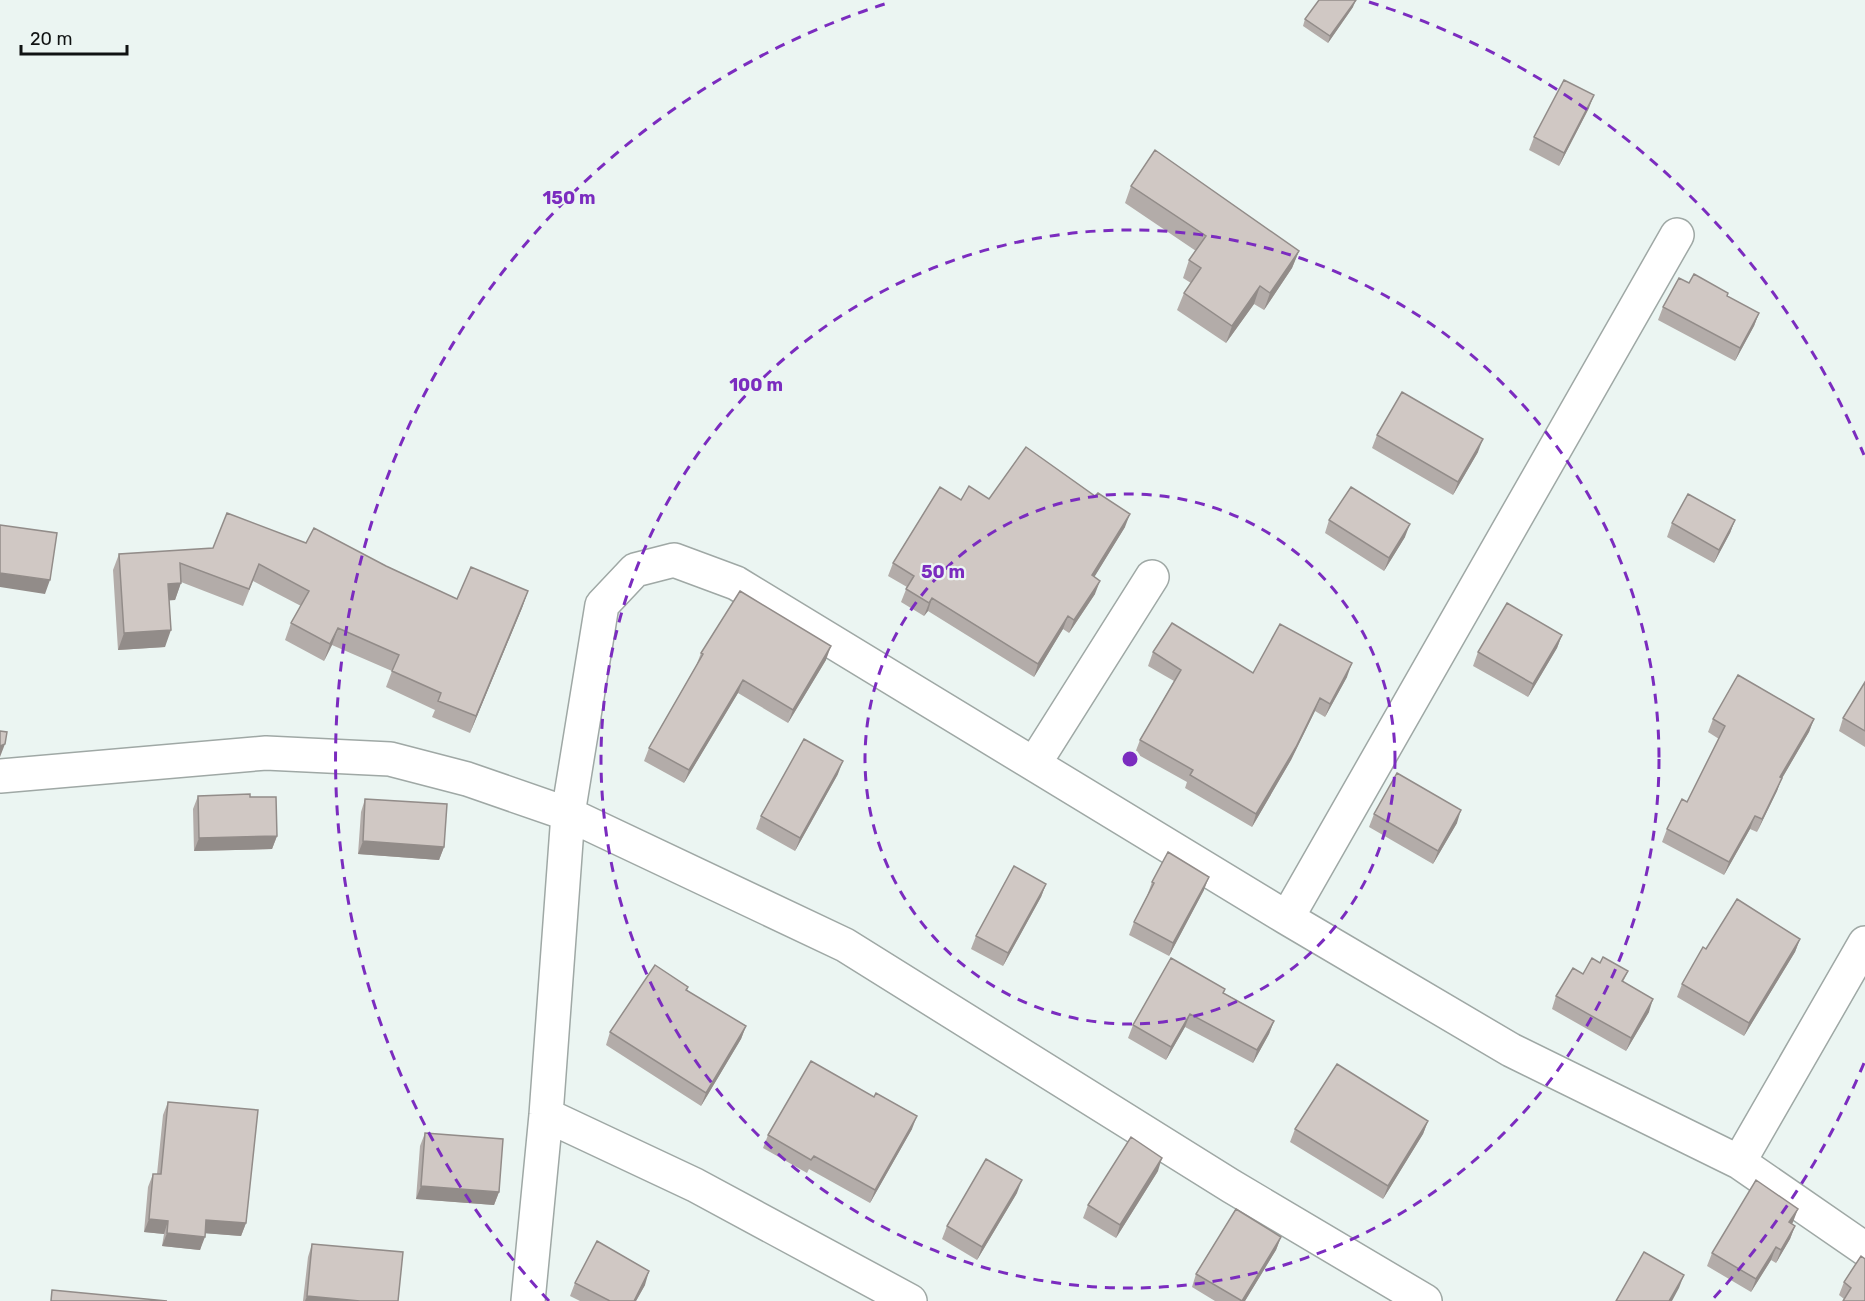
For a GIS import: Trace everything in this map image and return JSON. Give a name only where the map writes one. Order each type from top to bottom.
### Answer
[{"type":"street","points":[[1287,918],[1677,235]]},
{"type":"street","points":[[528,1301],[546,1115],[568,814],[602,605],[635,570],[674,560],[736,583],[1287,918],[1511,1050],[1739,1162],[1865,1249]]},
{"type":"street","points":[[1034,764],[1152,577]]},
{"type":"street","points":[[0,776],[266,753],[390,759],[467,779],[568,814],[845,945],[1231,1186],[1425,1301]]},
{"type":"street","points":[[1739,1162],[1865,944]]},
{"type":"street","points":[[546,1115],[695,1185],[910,1301]]},
{"type":"building","points":[[1319,0],[1356,0],[1330,36],[1305,19]]},
{"type":"building","points":[[1564,80],[1594,95],[1564,153],[1534,137]]},
{"type":"building","points":[[1155,150],[1299,251],[1270,293],[1260,286],[1232,326],[1184,293],[1201,268],[1189,260],[1206,236],[1131,186]]},
{"type":"building","points":[[1694,274],[1728,293],[1727,296],[1759,313],[1740,348],[1663,307],[1679,278],[1689,283]]},
{"type":"building","points":[[1402,392],[1483,439],[1458,482],[1377,435]]},
{"type":"building","points":[[1026,447],[1095,496],[1098,493],[1130,514],[1092,575],[1100,581],[1074,620],[1068,616],[1038,664],[932,598],[929,603],[906,589],[914,576],[893,563],[940,487],[961,500],[969,486],[989,499]]},
{"type":"building","points":[[1351,487],[1410,524],[1389,558],[1329,520]]},
{"type":"building","points":[[1688,494],[1735,520],[1719,550],[1672,523]]},
{"type":"building","points":[[227,513],[306,543],[314,528],[386,566],[457,599],[471,567],[528,591],[476,716],[438,701],[441,693],[392,671],[399,655],[338,628],[330,644],[291,623],[309,591],[259,564],[249,589],[180,563],[181,583],[168,584],[171,630],[124,633],[119,554],[213,548]]},
{"type":"building","points":[[0,525],[57,533],[50,580],[0,573]]},
{"type":"building","points":[[740,591],[831,646],[793,710],[743,680],[689,770],[649,748],[703,654],[701,653]]},
{"type":"building","points":[[1507,603],[1562,635],[1533,684],[1478,652]]},
{"type":"building","points":[[1172,623],[1253,673],[1280,624],[1352,663],[1330,704],[1320,698],[1296,747],[1256,814],[1190,775],[1193,770],[1140,740],[1181,670],[1153,652]]},
{"type":"building","points":[[1738,675],[1814,719],[1780,777],[1782,778],[1762,819],[1755,816],[1729,862],[1667,829],[1682,799],[1687,802],[1725,726],[1713,719]]},
{"type":"building","points":[[1865,682],[1865,731],[1843,718]]},
{"type":"building","points":[[0,731],[7,732],[5,744],[0,746]]},
{"type":"building","points":[[804,739],[843,761],[800,838],[761,816]]},
{"type":"building","points":[[1397,773],[1461,810],[1438,851],[1374,814]]},
{"type":"building","points":[[250,794],[250,797],[276,797],[277,836],[199,838],[198,796]]},
{"type":"building","points":[[365,799],[447,804],[444,847],[363,841]]},
{"type":"building","points":[[1168,852],[1209,877],[1173,943],[1134,922]]},
{"type":"building","points":[[1014,866],[1046,884],[1008,953],[976,936]]},
{"type":"building","points":[[1737,899],[1800,939],[1749,1023],[1682,984],[1703,947],[1706,949]]},
{"type":"building","points":[[1603,957],[1628,971],[1622,981],[1653,999],[1631,1038],[1556,996],[1573,968],[1583,974],[1592,958],[1600,963]]},
{"type":"building","points":[[1171,958],[1225,989],[1223,993],[1274,1021],[1257,1050],[1190,1014],[1171,1047],[1133,1025]]},
{"type":"building","points":[[655,965],[688,987],[686,990],[746,1026],[706,1093],[610,1032]]},
{"type":"building","points":[[811,1061],[874,1097],[876,1093],[917,1116],[875,1190],[814,1156],[811,1160],[768,1135]]},
{"type":"building","points":[[1337,1064],[1428,1121],[1388,1186],[1295,1129]]},
{"type":"building","points":[[168,1102],[258,1110],[246,1223],[206,1220],[205,1237],[167,1233],[168,1221],[149,1219],[153,1174],[161,1174]]},
{"type":"building","points":[[425,1133],[503,1139],[499,1192],[421,1186]]},
{"type":"building","points":[[1131,1137],[1162,1158],[1120,1225],[1088,1205]]},
{"type":"building","points":[[986,1159],[1022,1180],[982,1247],[947,1226]]},
{"type":"building","points":[[1756,1180],[1798,1209],[1789,1222],[1795,1226],[1781,1250],[1776,1247],[1756,1279],[1712,1253]]},
{"type":"building","points":[[1236,1209],[1281,1237],[1242,1301],[1196,1274]]},
{"type":"building","points":[[597,1241],[649,1271],[634,1301],[610,1301],[575,1283]]},
{"type":"building","points":[[312,1244],[403,1252],[398,1301],[360,1301],[307,1296]]},
{"type":"building","points":[[1644,1252],[1684,1275],[1669,1301],[1616,1301]]},
{"type":"building","points":[[1861,1256],[1865,1259],[1865,1301],[1843,1301],[1851,1288],[1844,1282]]},
{"type":"building","points":[[52,1290],[167,1301],[51,1301]]}]
